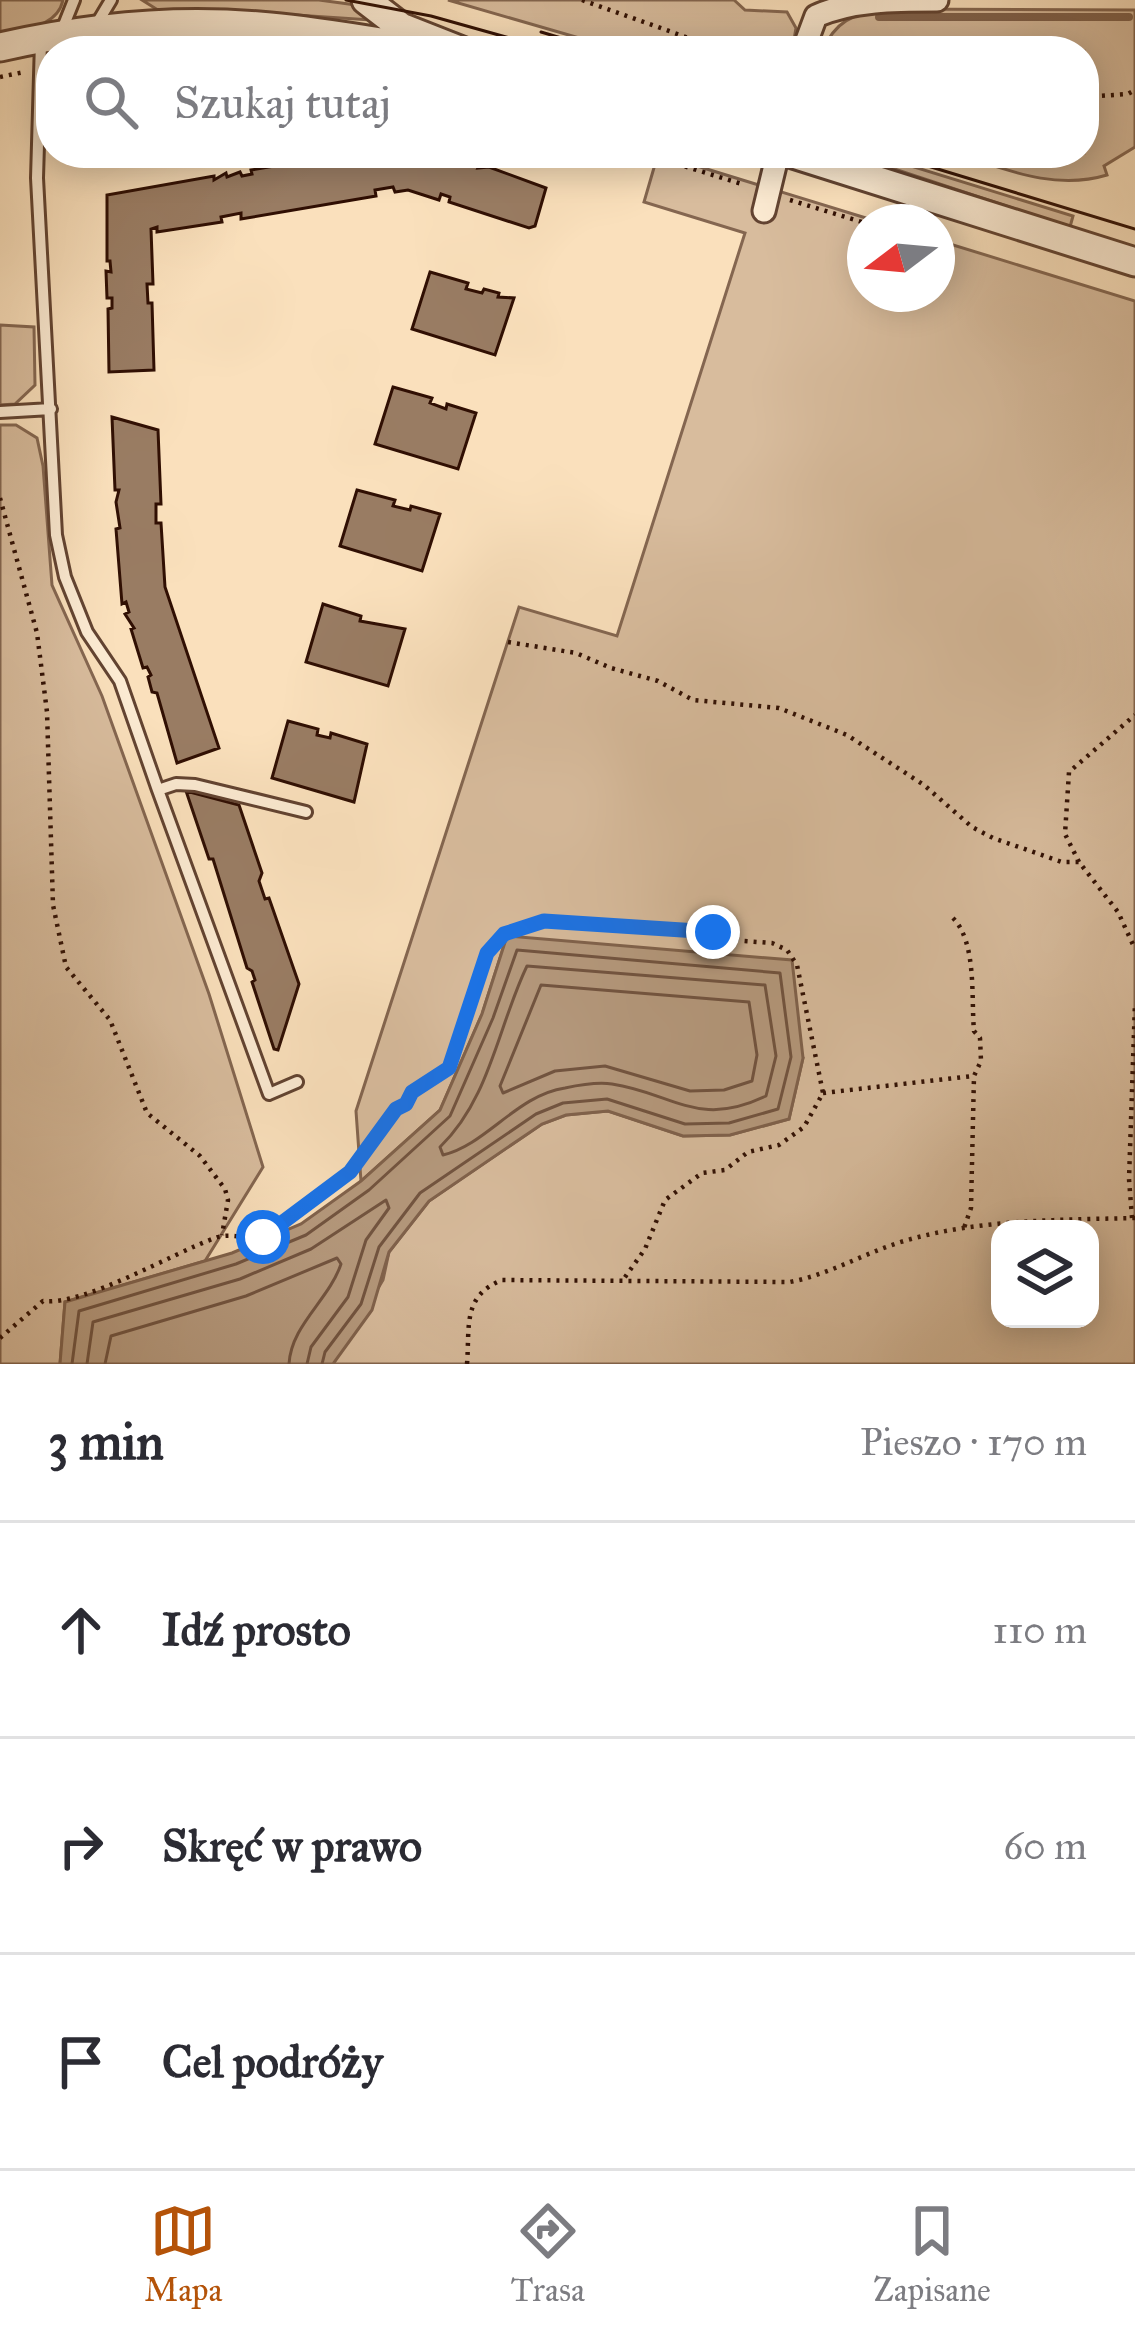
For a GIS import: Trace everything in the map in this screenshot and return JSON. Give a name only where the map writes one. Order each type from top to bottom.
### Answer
[{"type":"street","points":[[366,0],[401,27],[424,36]]},
{"type":"street","points":[[815,8],[860,0],[937,0]]},
{"type":"street","points":[[56,36],[170,24],[236,25],[321,36]]},
{"type":"street","points":[[0,46],[36,39]]},
{"type":"street","points":[[764,211],[774,168]]},
{"type":"street","points":[[837,168],[1135,262]]},
{"type":"lane","points":[[49,36],[64,26],[74,0]]},
{"type":"lane","points":[[89,32],[111,0]]},
{"type":"lane","points":[[38,168],[56,535],[65,577],[86,632],[120,681],[269,1094],[297,1082]]},
{"type":"lane","points":[[0,412],[51,409]]},
{"type":"lane","points":[[158,790],[195,784],[306,812]]},
{"type":"path","points":[[581,0],[683,36]]},
{"type":"path","points":[[1099,96],[1135,90]]},
{"type":"path","points":[[0,498],[37,633],[46,712],[53,905],[66,967],[110,1020],[147,1113],[200,1156],[225,1189],[223,1235]]},
{"type":"path","points":[[508,642],[576,653],[658,681],[693,700],[779,708],[847,735],[993,838],[1062,862],[1079,862]]},
{"type":"path","points":[[1135,715],[1069,772],[1065,834],[1079,862],[1118,911],[1135,949]]},
{"type":"path","points":[[953,918],[962,927],[966,942],[981,1060],[974,1076],[971,1208],[964,1228]]},
{"type":"path","points":[[0,1338],[38,1302],[84,1292],[223,1235],[263,1237],[350,1172],[412,1092],[449,1068],[487,953],[504,934],[544,921],[713,932],[787,950],[797,965],[823,1094],[804,1127],[779,1145],[748,1152],[725,1170],[702,1173],[665,1200],[645,1249],[623,1280]]},
{"type":"path","points":[[467,1364],[472,1305],[482,1288],[502,1280],[790,1282],[824,1276],[901,1242],[964,1228],[1133,1218],[1129,1179],[1135,1003]]},
{"type":"path","points":[[823,1094],[974,1076]]},
{"type":"shaded area","points":[[0,0],[63,0],[47,21],[0,34]]},
{"type":"shaded area","points":[[142,0],[319,0],[356,5],[371,20],[161,12]]},
{"type":"shaded area","points":[[448,0],[734,0],[745,10],[787,12],[796,28],[795,36],[572,36]]},
{"type":"shaded area","points":[[884,9],[1135,10],[1135,147],[1104,166],[1107,175],[1087,179],[1049,179],[1002,168],[1099,168],[1099,36],[831,36],[863,13]]},
{"type":"shaded area","points":[[654,168],[704,168],[847,212],[847,312],[955,312],[955,246],[1135,301],[1135,1364],[333,1364],[383,1280],[389,1252],[429,1201],[542,1124],[566,1115],[608,1111],[683,1136],[730,1135],[789,1119],[803,1058],[507,936],[482,1014],[440,1110],[361,1181],[356,1111],[519,607],[617,636],[745,233],[644,202]]},
{"type":"shaded area","points":[[891,168],[918,168],[1073,216],[1070,227]]},
{"type":"shaded area","points":[[0,325],[34,327],[35,385],[15,404],[0,405]]},
{"type":"shaded area","points":[[0,425],[16,425],[37,438],[52,585],[102,696],[209,994],[263,1167],[205,1261],[65,1302],[60,1364],[0,1364]]},
{"type":"water","points":[[507,936],[792,960],[803,1058],[789,1119],[730,1135],[683,1136],[608,1111],[566,1115],[542,1124],[429,1201],[389,1252],[372,1310],[333,1364],[60,1364],[65,1302],[232,1253],[301,1224],[361,1181],[440,1110],[482,1014]]},
{"type":"building","points":[[492,168],[546,188],[535,226],[529,228],[449,202],[450,197],[441,194],[439,200],[408,190],[395,192],[393,187],[375,190],[376,196],[241,219],[241,213],[221,217],[222,222],[157,232],[157,227],[151,229],[153,284],[147,284],[154,370],[109,372],[112,298],[107,298],[106,271],[111,272],[107,195],[214,176],[214,180],[226,173],[227,177],[240,172],[242,176],[252,174],[251,170]]},
{"type":"building","points":[[430,272],[468,283],[466,289],[514,298],[495,355],[412,329]]},
{"type":"building","points":[[393,387],[432,398],[430,403],[446,409],[447,404],[476,413],[458,469],[375,444]]},
{"type":"building","points":[[112,417],[158,430],[161,504],[156,504],[156,523],[161,523],[165,587],[219,748],[177,763],[157,693],[152,692],[151,675],[143,668],[134,628],[125,614],[129,612],[126,602],[122,604]]},
{"type":"building","points":[[357,490],[395,500],[393,506],[440,514],[422,571],[340,546]]},
{"type":"building","points":[[323,604],[361,616],[360,621],[405,629],[388,686],[306,662]]},
{"type":"building","points":[[288,721],[318,729],[317,735],[330,738],[331,733],[367,744],[354,802],[272,778]]},
{"type":"building","points":[[186,791],[239,805],[262,873],[259,881],[265,899],[269,898],[299,984],[278,1050],[274,1049],[252,971],[247,968]]},
{"type":"waterway","points":[[879,17],[1129,17]]},
{"type":"tram line","points":[[346,0],[502,36]]},
{"type":"tram line","points":[[541,32],[554,36]]},
{"type":"tram line","points":[[934,168],[1135,229]]},
{"type":"route","points":[[263,1237],[350,1172],[412,1092],[449,1068],[487,953],[504,934],[544,921],[713,932]]}]
